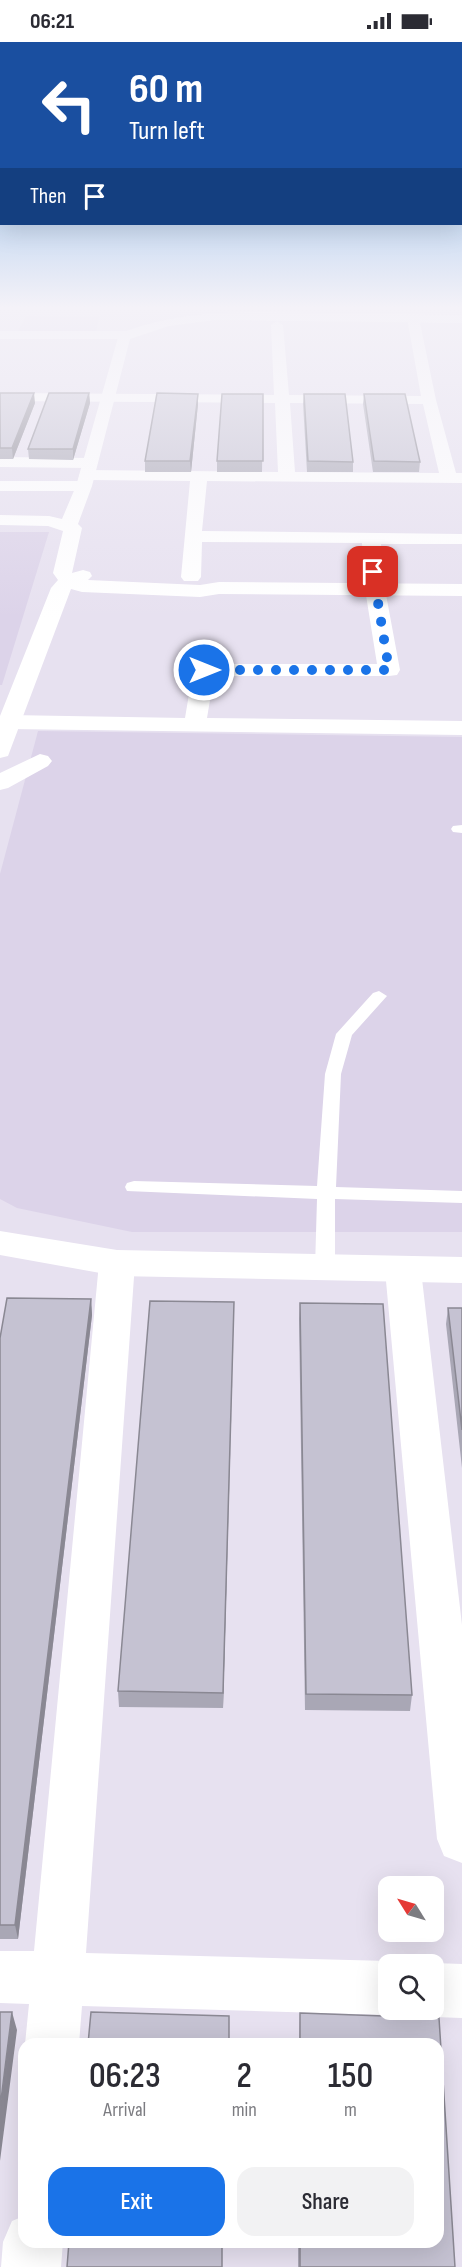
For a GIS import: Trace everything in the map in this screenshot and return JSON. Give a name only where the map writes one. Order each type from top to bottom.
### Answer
[{"type":"street","points":[[104,411],[62,573],[95,588],[200,591],[219,588],[462,590]]},
{"type":"street","points":[[284,411],[287,477]]},
{"type":"street","points":[[0,486],[87,475],[456,478],[433,411]]},
{"type":"street","points":[[0,462],[87,475]]},
{"type":"street","points":[[191,577],[199,476]]},
{"type":"street","points":[[0,513],[56,513],[77,521]]},
{"type":"street","points":[[0,520],[77,521]]},
{"type":"street","points":[[193,536],[462,539]]},
{"type":"street","points":[[195,724],[204,670],[389,670],[375,589],[371,538]]},
{"type":"street","points":[[0,751],[61,588],[75,579],[86,549]]},
{"type":"street","points":[[9,722],[462,728]]},
{"type":"street","points":[[0,783],[40,761]]},
{"type":"street","points":[[0,1243],[117,1263],[462,1270]]},
{"type":"street","points":[[53,2038],[117,1263]]},
{"type":"street","points":[[403,1270],[462,1839]]},
{"type":"street","points":[[0,1977],[378,1988]]},
{"type":"street","points":[[444,1990],[462,1990]]},
{"type":"street","points":[[30,2267],[32,2248]]},
{"type":"lane","points":[[325,1268],[326,1193],[333,1074],[344,1034],[379,996]]},
{"type":"lane","points":[[134,1187],[462,1197]]},
{"type":"shaded area","points":[[0,532],[49,532],[2,685],[0,685]]},
{"type":"shaded area","points":[[38,731],[462,737],[462,1232],[132,1232],[17,1208],[0,1199],[0,874]]},
{"type":"building","points":[[0,411],[27,411],[12,448],[0,448]]},
{"type":"building","points":[[42,411],[84,411],[73,449],[28,449]]},
{"type":"building","points":[[154,411],[196,411],[190,461],[145,461]]},
{"type":"building","points":[[221,411],[263,411],[263,461],[217,461]]},
{"type":"building","points":[[305,411],[347,411],[353,462],[308,461]]},
{"type":"building","points":[[367,411],[409,411],[420,462],[374,461]]},
{"type":"building","points":[[7,1298],[91,1299],[15,1925],[0,1925],[0,1338]]},
{"type":"building","points":[[150,1301],[234,1302],[223,1693],[118,1691]]},
{"type":"building","points":[[300,1303],[383,1304],[412,1695],[306,1694]]},
{"type":"building","points":[[448,1308],[462,1308],[462,1430]]},
{"type":"building","points":[[0,2012],[12,2012],[0,2108]]},
{"type":"building","points":[[91,2012],[229,2016],[229,2038],[89,2038]]},
{"type":"building","points":[[300,2013],[378,2016],[378,2020],[439,2020],[440,2038],[300,2038]]},
{"type":"building","points":[[444,2096],[455,2267],[300,2267],[300,2248],[444,2248]]},
{"type":"building","points":[[69,2248],[222,2248],[222,2267],[67,2267]]},
{"type":"route","points":[[204,670],[389,670],[373,572]]}]
